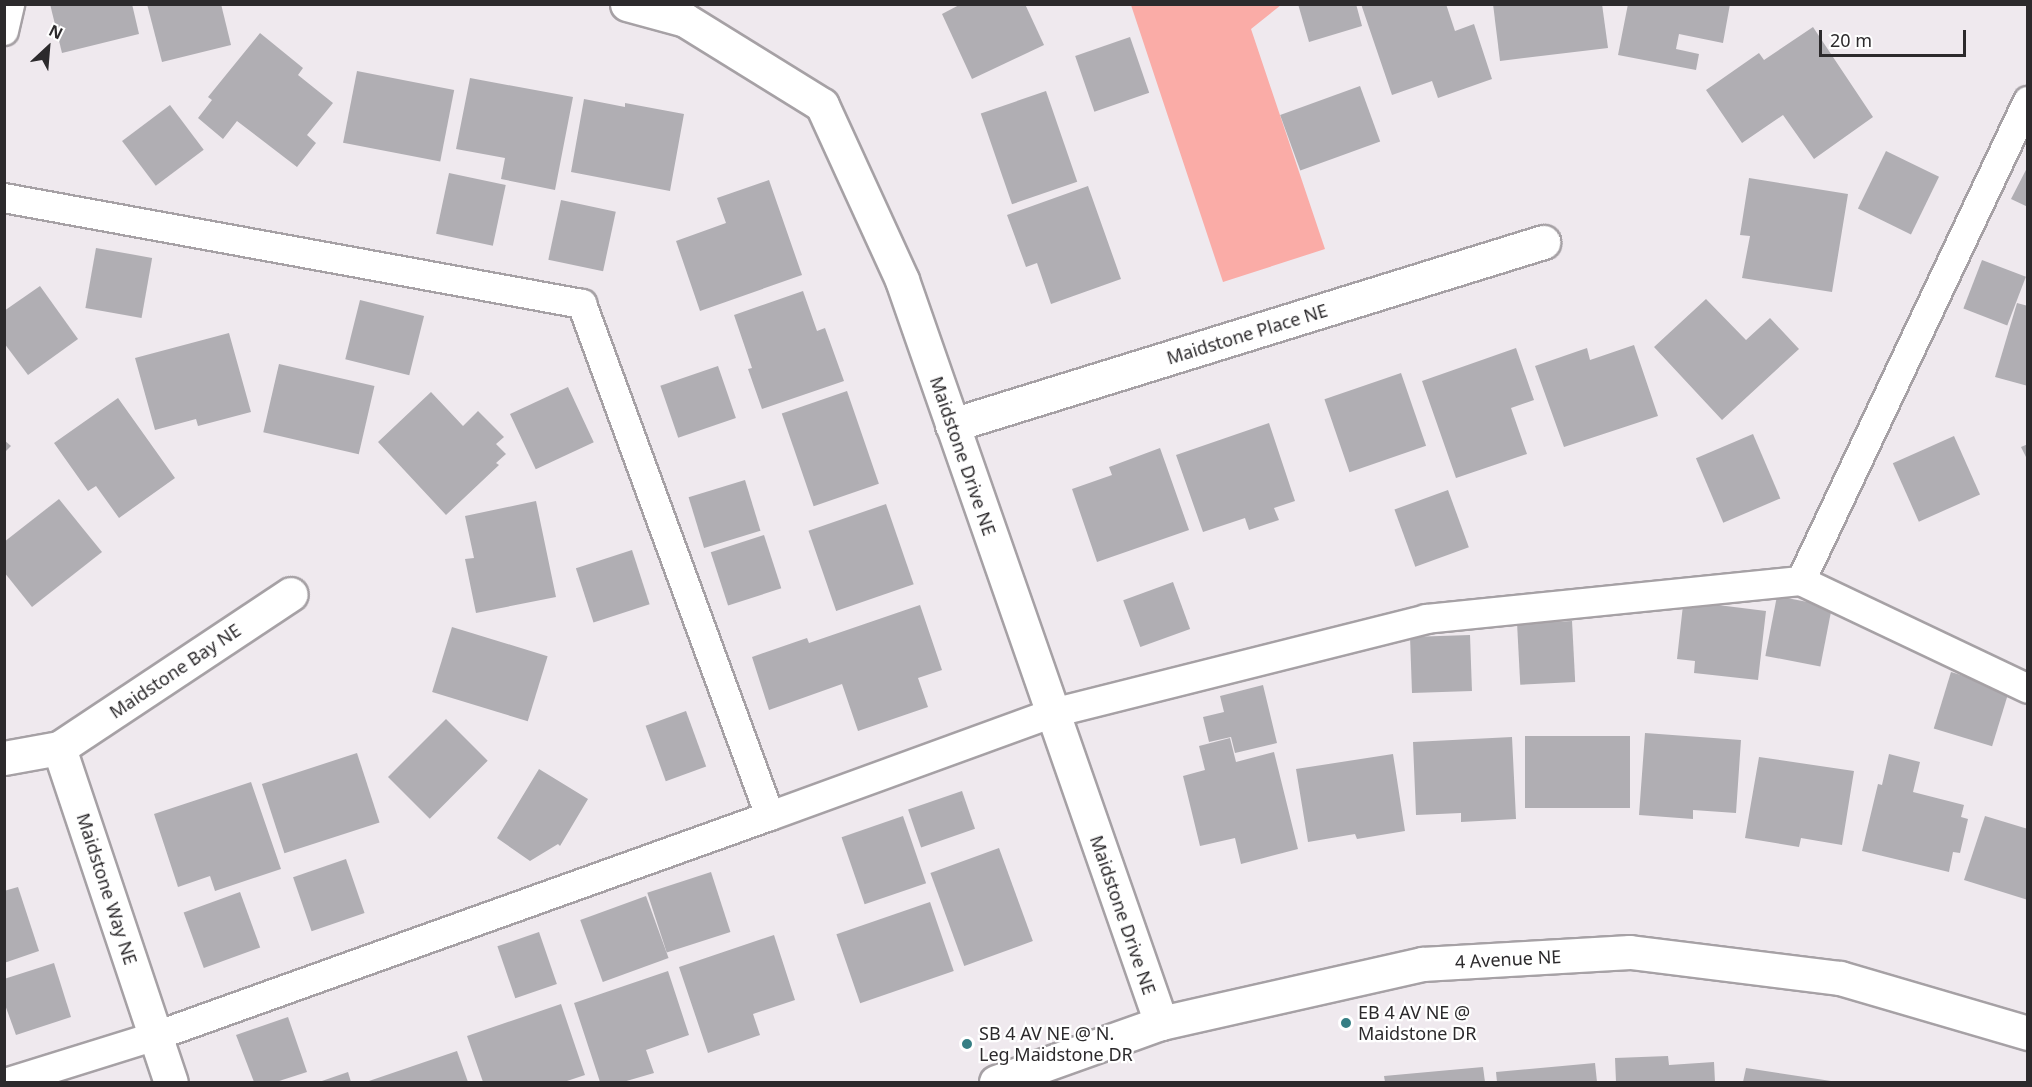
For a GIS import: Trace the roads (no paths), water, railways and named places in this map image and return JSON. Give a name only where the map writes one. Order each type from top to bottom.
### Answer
[{"type":"street","name":"Maidstone Drive NE","points":[[627,4],[685,21],[822,105],[902,280],[1161,1023]]},
{"type":"street","name":"Maidstone Place NE","points":[[952,425],[1543,242]]},
{"type":"street","name":"Maidstone Bay NE","points":[[59,748],[291,594]]},
{"type":"street","points":[[4,758],[59,748]]},
{"type":"street","name":"Maidstone Way NE","points":[[59,748],[171,1083]]},
{"type":"street","name":"4 Avenue NE","points":[[996,1083],[1161,1023],[1422,964],[1630,952],[1840,978],[2028,1033]]},
{"type":"lane","points":[[4,31],[10,4]]},
{"type":"lane","points":[[1801,581],[2028,101]]},
{"type":"lane","points":[[4,198],[582,304],[770,816]]},
{"type":"lane","points":[[8,1083],[156,1036],[1053,713],[1426,619],[1801,581],[2028,689]]},
{"type":"place","name":"EB 4 AV NE @ Maidstone DR","points":[[1346,1023]]},
{"type":"place","name":"SB 4 AV NE @ N. Leg Maidstone DR","points":[[967,1044]]}]
